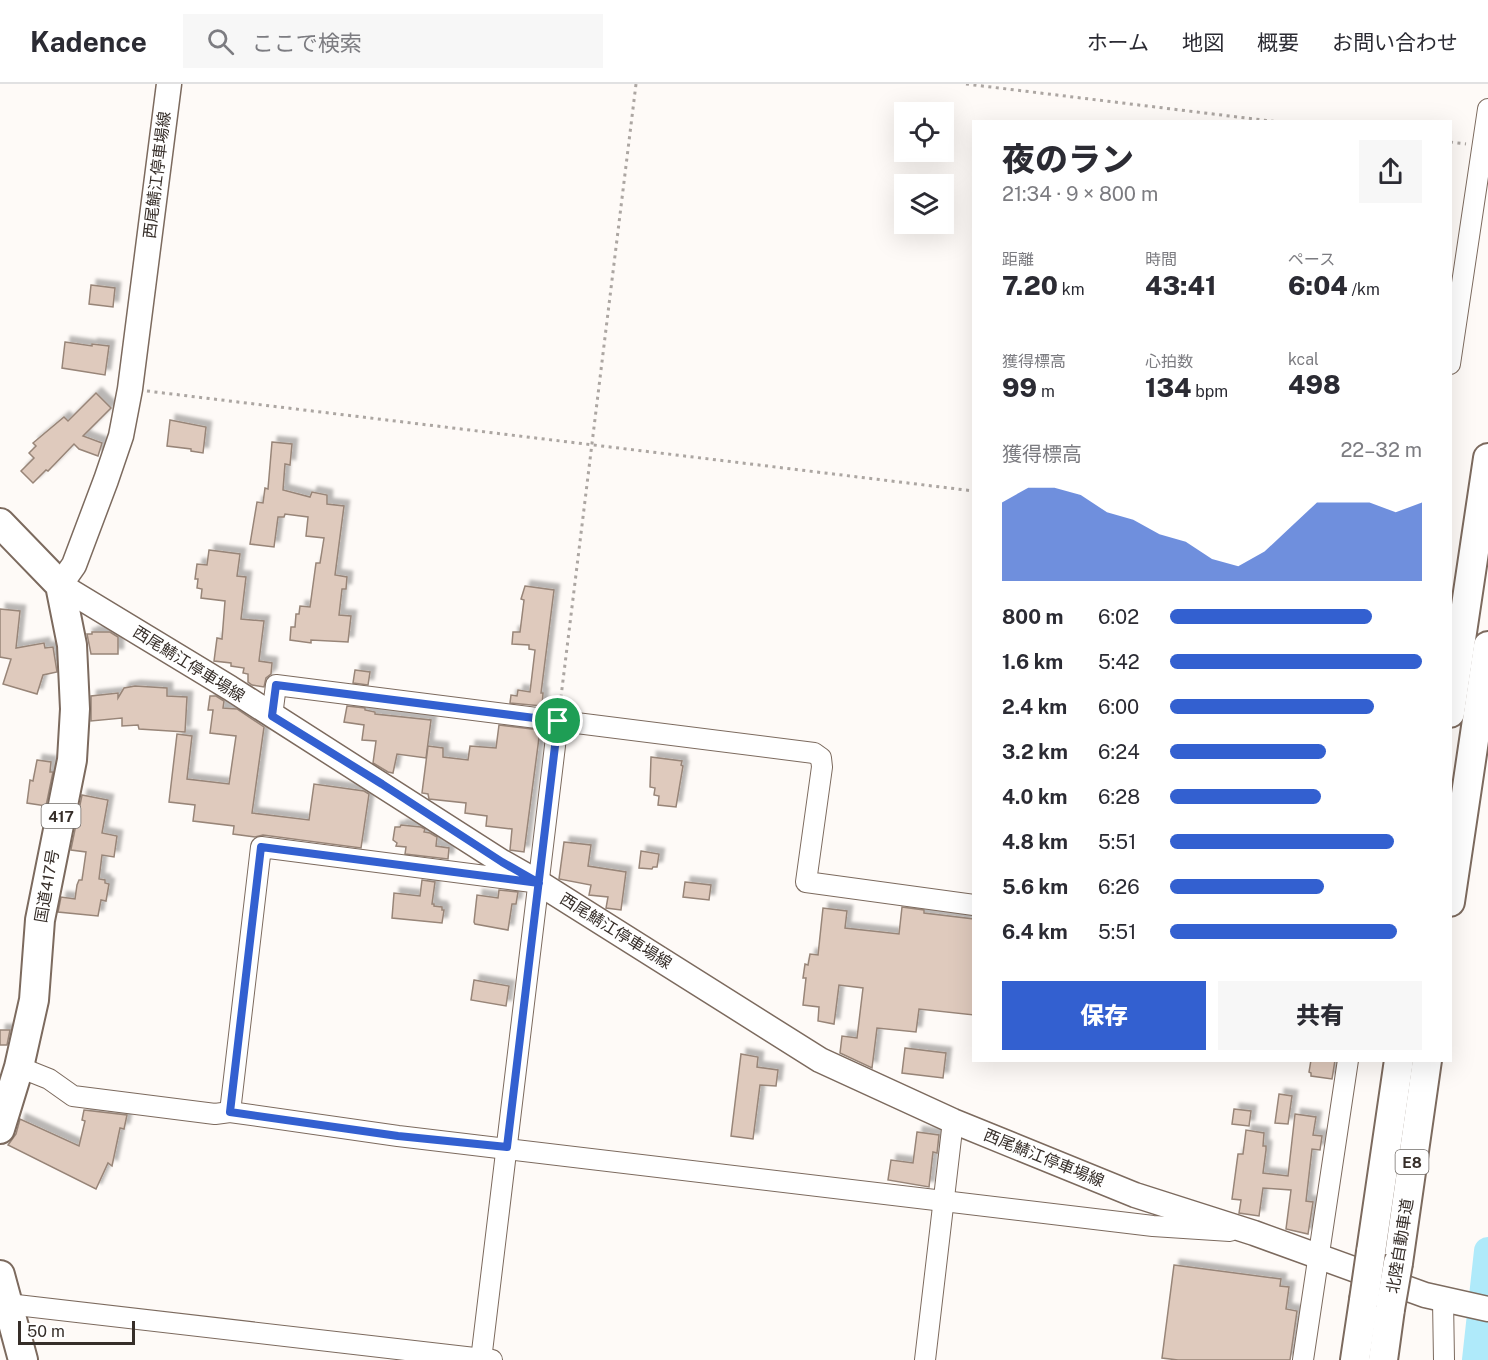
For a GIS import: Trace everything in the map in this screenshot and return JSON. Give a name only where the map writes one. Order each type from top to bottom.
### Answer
[{"type":"highway","points":[[1452,700],[1488,458]]},
{"type":"highway","points":[[0,523],[60,585]]},
{"type":"highway","name":"国道417号","points":[[0,1129],[20,1067],[34,1000],[40,920],[72,760],[75,709],[72,645],[60,585]]},
{"type":"highway","points":[[1452,889],[1488,646]]},
{"type":"highway","name":"北陸自動車道","points":[[1383,1360],[1371,1252],[1399,1062]]},
{"type":"highway","name":"北陸自動車道","points":[[1355,1360],[1377,1304],[1398,1263],[1427,1062]]},
{"type":"highway","points":[[0,1275],[22,1360]]},
{"type":"main road","name":"西尾鯖江停車場線","points":[[169,84],[130,389],[121,436],[74,565],[60,585],[230,688],[502,862],[820,1060],[953,1121],[1136,1195],[1254,1233],[1451,1302],[1488,1310]]},
{"type":"street","points":[[1452,351],[1488,109]]},
{"type":"street","points":[[272,716],[276,685],[814,753],[821,758],[822,767],[806,882],[972,905]]},
{"type":"street","points":[[8,1304],[485,1360],[507,1147],[558,721]]},
{"type":"street","points":[[230,1112],[261,847],[539,883]]},
{"type":"street","points":[[1304,1360],[1348,1062]]},
{"type":"street","points":[[20,1067],[49,1079],[73,1096],[215,1114],[230,1112],[398,1136],[507,1147],[944,1202],[1153,1226],[1254,1233]]},
{"type":"street","points":[[925,1360],[953,1121]]},
{"type":"street","points":[[1444,1360],[1451,1302]]},
{"type":"path","points":[[558,721],[636,84]]},
{"type":"path","points":[[966,84],[1263,120]]},
{"type":"path","points":[[130,389],[972,491]]},
{"type":"building","points":[[91,285],[115,288],[113,307],[89,304]]},
{"type":"building","points":[[65,342],[109,346],[105,375],[62,368]]},
{"type":"building","points":[[96,393],[111,408],[83,436],[102,443],[98,456],[79,449],[74,444],[33,483],[21,471],[34,458],[29,453],[36,446],[33,443],[64,417],[68,421]]},
{"type":"building","points":[[170,420],[206,427],[203,453],[167,446]]},
{"type":"building","points":[[272,442],[292,444],[290,465],[285,464],[283,490],[310,497],[312,492],[327,495],[327,504],[344,506],[335,575],[347,577],[346,589],[342,589],[339,615],[351,616],[348,642],[311,640],[311,643],[290,640],[291,627],[295,627],[296,614],[299,614],[300,606],[310,607],[316,563],[320,563],[324,538],[306,536],[308,517],[285,514],[284,517],[278,517],[274,547],[250,544],[257,502],[263,503],[265,488],[268,489]]},
{"type":"building","points":[[209,550],[240,554],[237,576],[246,577],[241,619],[264,621],[259,661],[272,663],[271,674],[266,678],[264,687],[248,682],[248,674],[243,673],[244,668],[231,666],[231,663],[214,661],[217,638],[222,639],[225,601],[201,598],[202,589],[197,588],[198,579],[195,579],[197,564],[207,565]]},
{"type":"building","points":[[525,586],[554,590],[541,693],[543,693],[542,706],[510,703],[511,695],[517,696],[518,690],[530,692],[535,650],[529,649],[529,645],[512,644],[513,632],[520,632],[524,600],[521,599]]},
{"type":"building","points":[[0,609],[20,611],[16,648],[44,643],[45,648],[53,647],[57,672],[43,675],[37,694],[3,684],[11,659],[0,657]]},
{"type":"building","points":[[92,632],[110,632],[118,637],[118,654],[91,654],[87,634],[92,634]]},
{"type":"building","points":[[355,670],[370,672],[368,685],[353,683]]},
{"type":"building","points":[[135,686],[167,688],[167,696],[187,697],[185,732],[139,729],[138,725],[122,726],[122,718],[91,721],[91,696],[118,693],[118,698],[124,688]]},
{"type":"building","points":[[210,696],[216,696],[224,701],[223,708],[237,709],[264,727],[252,813],[309,820],[314,784],[364,791],[369,794],[361,848],[263,835],[255,837],[233,834],[234,826],[193,821],[195,805],[169,802],[177,734],[192,736],[187,779],[229,784],[236,736],[210,733],[213,710],[208,710]]},
{"type":"building","points":[[347,706],[365,708],[375,714],[431,720],[426,758],[397,754],[393,773],[373,763],[376,741],[362,740],[364,725],[344,722]]},
{"type":"building","points":[[499,725],[540,730],[524,852],[510,850],[512,829],[486,826],[487,816],[465,813],[466,803],[429,799],[428,794],[422,793],[428,746],[443,748],[443,757],[468,760],[470,746],[496,748]]},
{"type":"building","points":[[651,757],[682,761],[676,807],[658,805],[659,796],[654,795],[655,788],[650,787]]},
{"type":"building","points":[[37,760],[51,762],[50,772],[53,772],[46,806],[27,803],[30,780],[33,781]]},
{"type":"building","points":[[82,795],[108,800],[102,833],[117,836],[114,857],[102,855],[99,879],[109,884],[106,901],[101,900],[98,916],[58,912],[61,897],[75,899],[77,885],[79,880],[82,880],[86,852],[71,849]]},
{"type":"building","points":[[401,825],[421,827],[425,829],[424,832],[437,837],[436,846],[449,848],[448,859],[405,854],[406,847],[396,846],[397,843],[393,840],[395,827]]},
{"type":"building","points":[[564,842],[591,845],[588,866],[626,872],[621,910],[606,908],[608,897],[589,895],[591,885],[559,879]]},
{"type":"building","points":[[641,851],[659,854],[657,867],[639,868]]},
{"type":"building","points":[[422,880],[435,882],[432,904],[444,910],[442,923],[392,918],[394,893],[420,896]]},
{"type":"building","points":[[685,882],[711,885],[709,900],[683,897]]},
{"type":"building","points":[[499,890],[518,892],[516,904],[512,904],[508,930],[475,924],[477,895],[498,898]]},
{"type":"building","points":[[902,907],[924,910],[924,913],[972,919],[972,1015],[919,1009],[916,1032],[877,1028],[872,1068],[840,1053],[842,1036],[857,1038],[863,988],[839,985],[834,1024],[818,1021],[819,1007],[803,1005],[805,964],[808,965],[810,954],[818,955],[823,908],[847,911],[845,928],[899,934]]},
{"type":"building","points":[[474,980],[509,986],[506,1006],[471,1000]]},
{"type":"building","points":[[0,1030],[10,1030],[7,1045],[0,1045]]},
{"type":"building","points":[[905,1048],[946,1053],[943,1078],[902,1073]]},
{"type":"building","points":[[741,1054],[758,1057],[757,1067],[778,1070],[776,1086],[760,1085],[753,1139],[731,1136]]},
{"type":"building","points":[[1311,1062],[1335,1062],[1332,1079],[1311,1076],[1309,1072]]},
{"type":"building","points":[[1279,1094],[1292,1096],[1288,1124],[1275,1123]]},
{"type":"building","points":[[1234,1109],[1251,1111],[1249,1126],[1232,1124]]},
{"type":"building","points":[[84,1110],[127,1115],[124,1129],[120,1128],[112,1166],[108,1163],[96,1189],[8,1145],[16,1134],[20,1119],[79,1146],[85,1121],[82,1120]]},
{"type":"building","points":[[1295,1114],[1316,1117],[1313,1135],[1322,1136],[1320,1150],[1312,1149],[1306,1201],[1313,1202],[1308,1234],[1286,1229],[1291,1190],[1263,1188],[1259,1216],[1239,1213],[1241,1200],[1232,1199],[1238,1154],[1243,1154],[1246,1130],[1264,1133],[1263,1146],[1266,1146],[1266,1150],[1263,1173],[1288,1176]]},
{"type":"building","points":[[917,1132],[939,1135],[937,1153],[933,1152],[929,1187],[888,1180],[891,1160],[913,1163]]},
{"type":"building","points":[[1174,1265],[1281,1279],[1280,1286],[1289,1287],[1286,1309],[1297,1311],[1290,1360],[1162,1358]]},
{"type":"waterway","points":[[1476,1360],[1488,1251]]},
{"type":"route","points":[[558,721],[276,685],[272,716],[502,862],[539,883],[261,847],[230,1112],[398,1136],[507,1147],[539,883],[558,721]]}]
